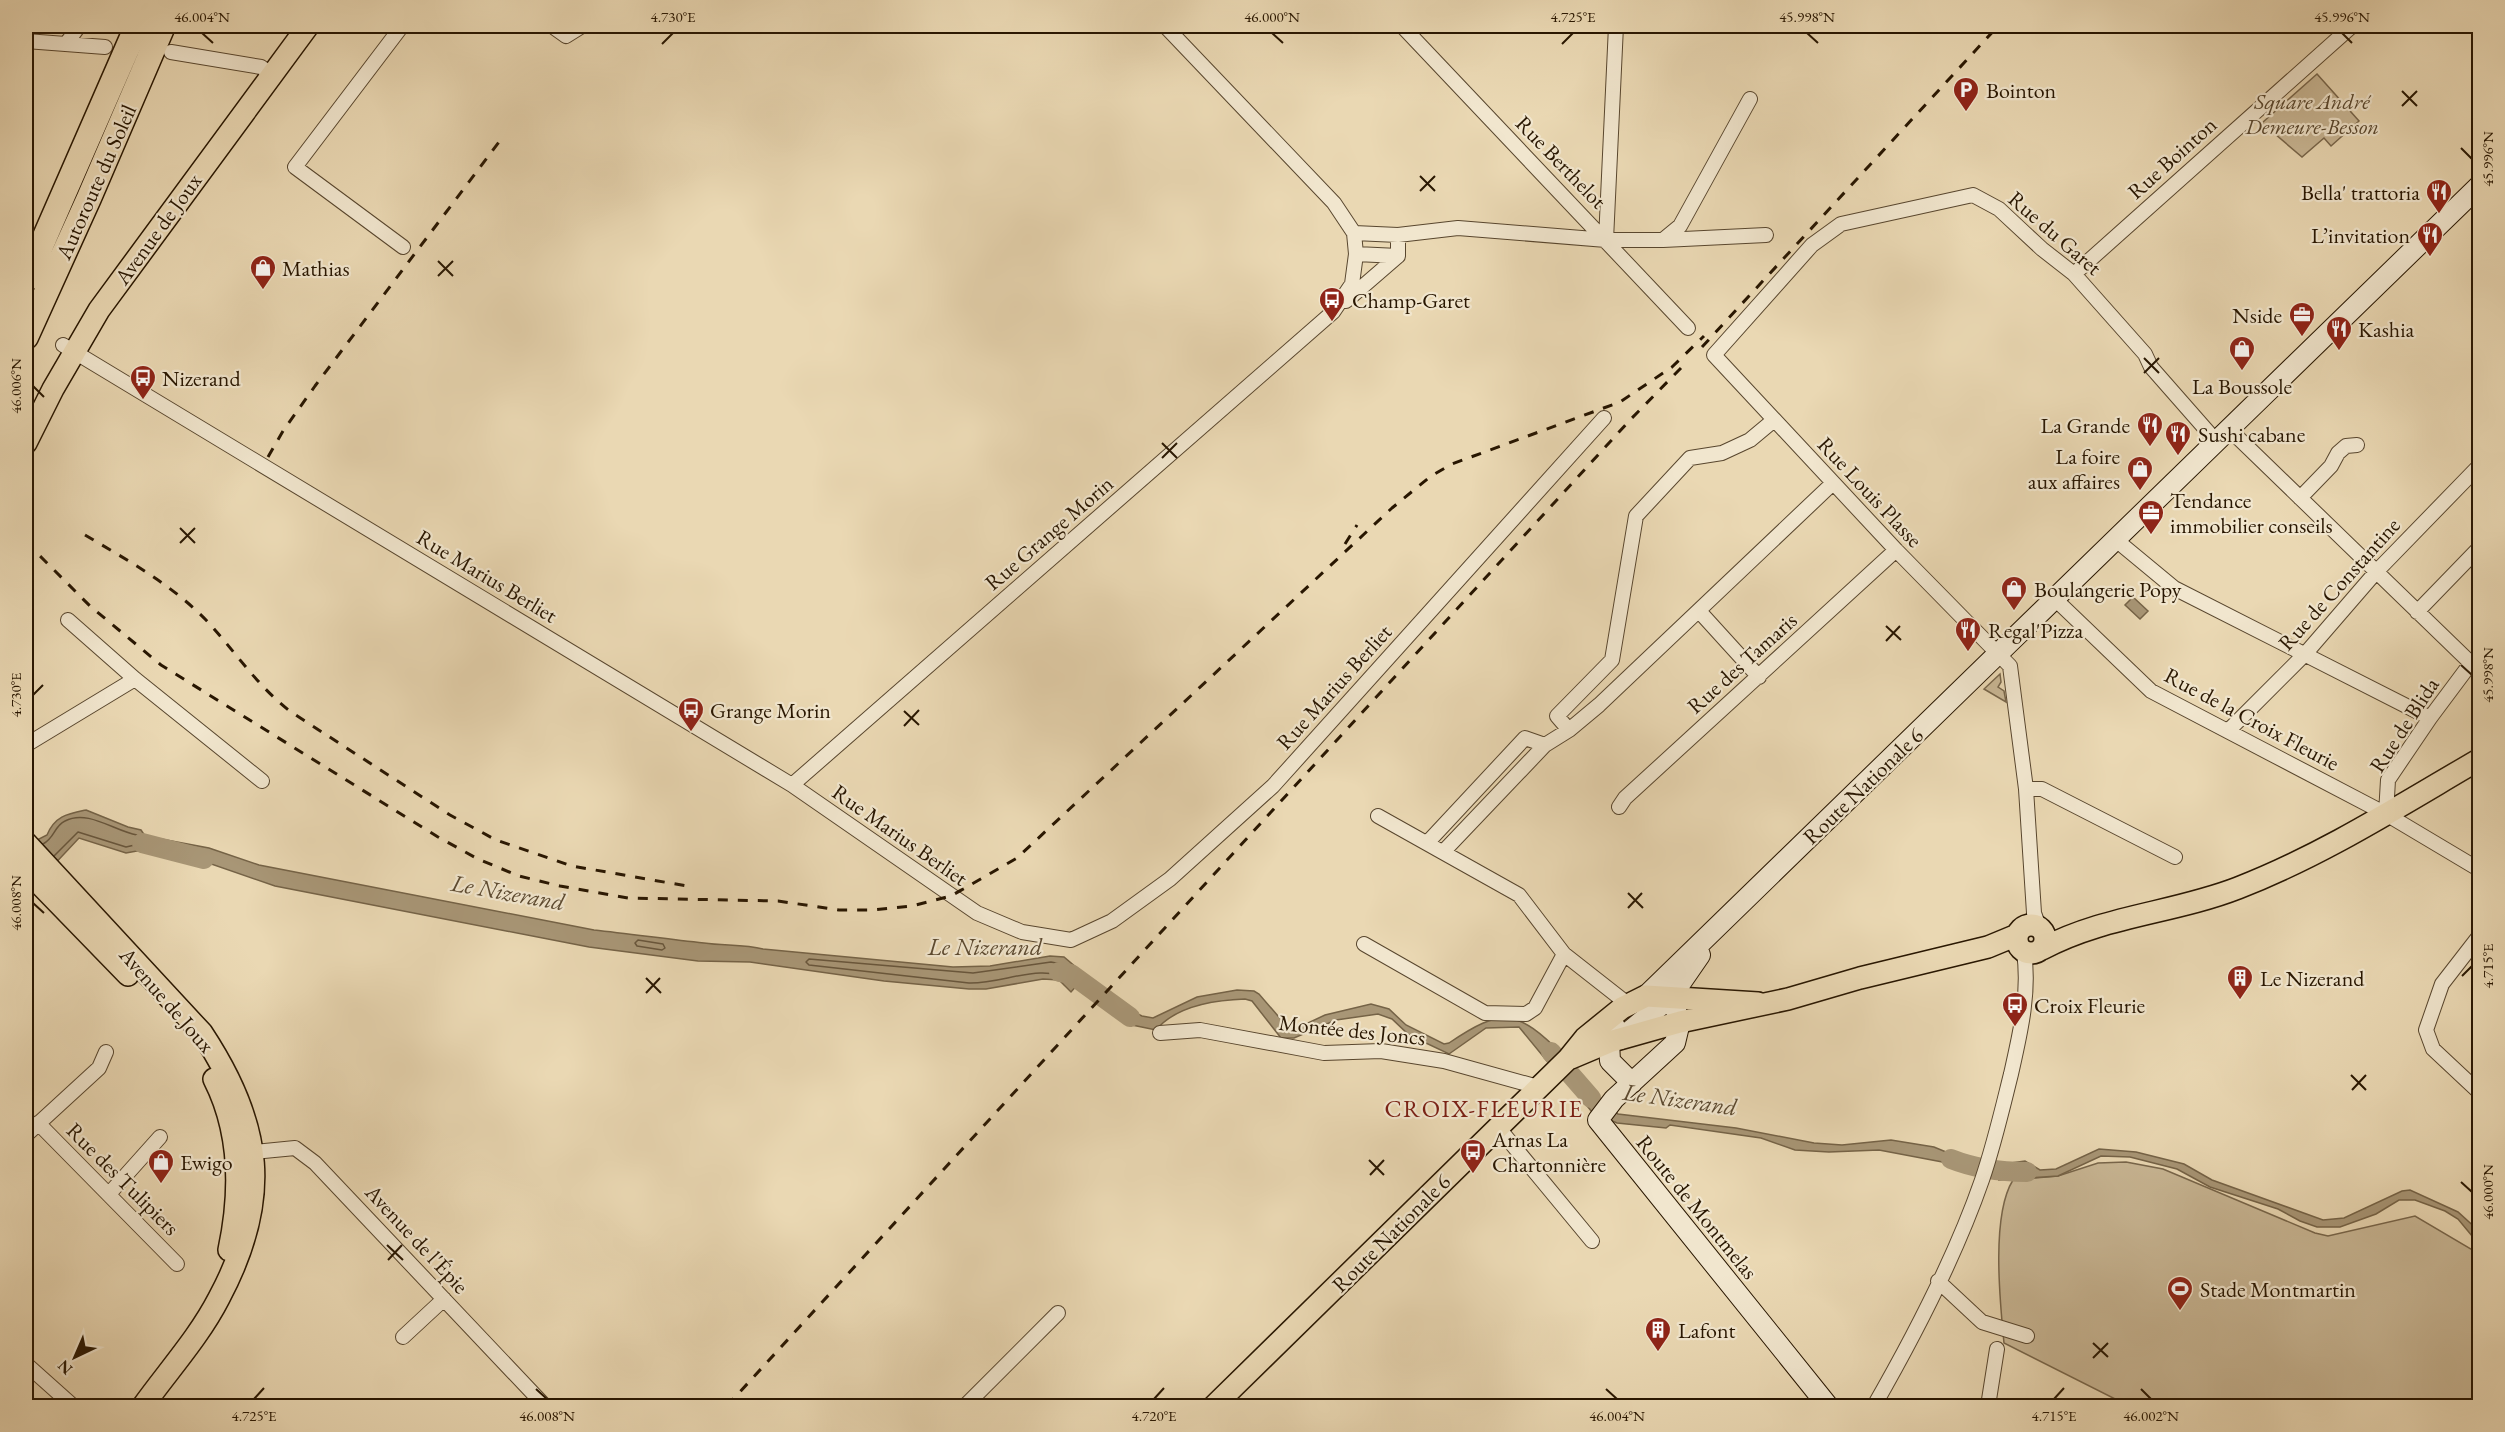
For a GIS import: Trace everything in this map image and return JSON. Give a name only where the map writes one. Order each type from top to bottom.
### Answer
[{"type":"highway","name":"Autoroute du Soleil","points":[[26,280],[137,26]]},
{"type":"highway","name":"Autoroute du Soleil","points":[[26,337],[163,26]]},
{"type":"main road","name":"Avenue de Joux","points":[[267,71],[292,26]]},
{"type":"main road","name":"Avenue de Joux","points":[[26,417],[69,348],[106,279],[179,191],[267,71],[308,26]]},
{"type":"main road","name":"Route Nationale 6","points":[[1215,1407],[1560,1066],[1585,1038],[1637,1000],[1727,917],[2056,600],[2480,185]]},
{"type":"main road","name":"Avenue de Joux","points":[[26,443],[69,348]]},
{"type":"main road","points":[[1614,1041],[1680,1022],[1788,999],[1860,978],[1988,947],[2072,933],[2237,888],[2328,847],[2480,759]]},
{"type":"main road","name":"Avenue de Joux","points":[[35,865],[202,1033],[221,1062],[242,1104],[244,1153],[254,1190],[251,1220],[234,1269],[206,1319],[143,1407]]},
{"type":"main road","name":"Route Nationale 6","points":[[1560,1066],[1614,1041],[1671,997],[1727,917]]},
{"type":"main road","points":[[1632,1083],[1610,1061],[1614,1041],[1637,1000],[1671,997],[1703,1002],[1758,1004]]},
{"type":"main road","points":[[1671,997],[1680,1022]]},
{"type":"main road","name":"Route de Montmelas","points":[[1680,1022],[1675,1043],[1614,1099],[1598,1120],[1828,1407]]},
{"type":"main road","name":"Avenue de Joux","points":[[127,1407],[202,1308],[217,1283],[234,1226],[237,1189],[244,1153]]},
{"type":"street","points":[[66,44],[79,26]]},
{"type":"street","points":[[402,26],[295,167],[403,248]]},
{"type":"street","points":[[552,26],[566,36],[581,28]]},
{"type":"street","points":[[1165,26],[1334,203],[1354,232],[1398,235],[1458,228],[1606,240],[1766,235]]},
{"type":"street","name":"Rue Berthelot","points":[[1402,26],[1688,328]]},
{"type":"street","points":[[1606,240],[1616,26]]},
{"type":"street","name":"Rue Bointon","points":[[2074,274],[2352,26]]},
{"type":"street","points":[[26,41],[105,47]]},
{"type":"street","points":[[171,52],[267,71]]},
{"type":"street","points":[[1663,240],[1680,226],[1750,99]]},
{"type":"street","name":"Rue du Garet","points":[[1714,355],[1812,245],[1840,224],[1973,195],[1999,209],[2042,249],[2074,274],[2145,354],[2151,367],[2223,435],[2300,498],[2475,668]]},
{"type":"street","name":"Rue Grange Morin","points":[[1333,312],[1352,284],[1356,254],[1354,232]]},
{"type":"street","points":[[1356,254],[1398,256],[1398,235]]},
{"type":"street","name":"Rue Grange Morin","points":[[792,785],[1398,256]]},
{"type":"street","name":"Rue Marius Berliet","points":[[69,348],[792,785],[977,913],[1022,932],[1071,940],[1112,921],[1170,879],[1273,786],[1604,418]]},
{"type":"street","name":"Rue Louis Plasse","points":[[1714,355],[1896,550],[2010,666],[2026,789],[2031,940],[2023,1018],[1982,1182],[1938,1281],[1874,1407]]},
{"type":"street","points":[[1569,730],[1557,716],[1612,660],[1636,516],[1690,458],[1722,453],[1750,440],[1774,420]]},
{"type":"street","points":[[2300,498],[2331,466],[2338,453],[2346,446],[2357,445]]},
{"type":"street","name":"Rue de Constantine","points":[[2228,731],[2306,653],[2376,572],[2480,465]]},
{"type":"street","points":[[1444,851],[1545,745],[1569,730],[1699,611],[1833,483]]},
{"type":"street","points":[[2116,540],[2174,588],[2306,653],[2430,718]]},
{"type":"street","points":[[2417,612],[2480,547]]},
{"type":"street","name":"Rue des Tamaris","points":[[1619,807],[1625,798],[1896,550]]},
{"type":"street","name":"Rue de la Croix Fleurie","points":[[2056,600],[2151,691],[2386,814],[2480,870]]},
{"type":"street","points":[[1699,611],[1759,677]]},
{"type":"street","points":[[68,620],[135,679],[262,781]]},
{"type":"street","name":"Rue de Blida","points":[[2386,814],[2388,780],[2430,718],[2475,668]]},
{"type":"street","points":[[26,745],[135,679]]},
{"type":"street","points":[[1428,842],[1526,738],[1545,745]]},
{"type":"street","points":[[2026,789],[2042,789],[2175,857]]},
{"type":"street","points":[[1378,816],[1444,851],[1519,896],[1564,954],[1637,1000]]},
{"type":"street","points":[[2480,935],[2442,984],[2426,1030],[2433,1049],[2480,1093]]},
{"type":"street","points":[[1364,944],[1485,1013],[1526,1014],[1535,1008],[1564,954]]},
{"type":"street","name":"Montée des Joncs","points":[[1160,1033],[1200,1030],[1324,1053],[1381,1051],[1444,1060],[1538,1087]]},
{"type":"street","points":[[26,1135],[99,1068],[106,1052]]},
{"type":"street","name":"Rue des Tulipiers","points":[[38,1123],[177,1264]]},
{"type":"street","points":[[1497,1126],[1592,1241]]},
{"type":"street","points":[[109,1194],[160,1137]]},
{"type":"street","name":"Avenue de l'Épie","points":[[244,1153],[295,1148],[315,1163],[545,1407]]},
{"type":"street","points":[[1938,1281],[1982,1322],[2027,1336]]},
{"type":"street","points":[[403,1337],[444,1299]]},
{"type":"street","points":[[965,1407],[1058,1313]]},
{"type":"street","points":[[1989,1406],[1997,1349]]},
{"type":"street","points":[[26,1364],[74,1407]]},
{"type":"green space","name":"Square André Demeure-Besson","points":[[2317,74],[2359,121],[2331,146],[2324,138],[2302,157],[2262,123]]},
{"type":"green space","points":[[2000,674],[2001,682],[1998,687],[2004,691],[2006,702],[1984,689]]},
{"type":"green space","points":[[2126,1162],[2163,1169],[2315,1233],[2328,1236],[2415,1216],[2471,1249],[2479,1256],[2479,1406],[2129,1406],[2004,1343],[1999,1283],[1999,1236],[2006,1195],[2013,1180],[2058,1176],[2098,1163]]},
{"type":"water","points":[[2133,597],[2148,611],[2140,619],[2125,605]]},
{"type":"water","points":[[86,810],[141,830],[145,836],[209,848],[259,865],[594,930],[711,944],[953,967],[990,966],[1050,956],[1064,957],[1091,980],[1078,984],[1071,992],[1059,980],[1043,979],[986,989],[969,989],[884,981],[750,962],[698,961],[589,947],[275,886],[171,850],[148,849],[126,853],[79,838],[50,869],[34,854],[37,840],[47,835],[62,817]]},
{"type":"water","points":[[1237,990],[1254,991],[1259,994],[1291,1031],[1325,1015],[1371,1004],[1389,1009],[1406,1025],[1444,1044],[1483,1023],[1496,1019],[1509,1018],[1521,1021],[1563,1055],[1551,1066],[1519,1027],[1486,1028],[1449,1054],[1409,1035],[1392,1019],[1378,1014],[1336,1020],[1294,1038],[1281,1038],[1252,1001],[1245,999],[1209,1003],[1185,1010],[1174,1015],[1156,1030],[1132,1025],[1106,1005],[1110,1001],[1142,1016],[1153,1018],[1197,997]]},
{"type":"water","points":[[1578,1074],[1602,1101],[1592,1112],[1569,1083]]},
{"type":"water","points":[[1615,1111],[1618,1114],[1736,1128],[1814,1143],[1842,1145],[1891,1140],[1934,1147],[1975,1164],[1973,1172],[1953,1164],[1879,1150],[1829,1152],[1795,1150],[1761,1138],[1670,1125],[1666,1128],[1617,1123],[1610,1120]]},
{"type":"water","points":[[2099,1149],[2136,1152],[2184,1164],[2212,1180],[2323,1220],[2344,1218],[2402,1191],[2410,1190],[2458,1212],[2479,1231],[2479,1239],[2477,1242],[2458,1219],[2445,1211],[2415,1200],[2399,1200],[2376,1214],[2340,1227],[2317,1227],[2278,1209],[2210,1187],[2177,1169],[2130,1157],[2101,1156],[2058,1176],[1999,1180],[2004,1164],[2025,1161],[2040,1170],[2056,1169]]},
{"type":"waterway","name":"Le Nizerand","points":[[142,843],[204,859]]},
{"type":"waterway","name":"Le Nizerand","points":[[1059,972],[1071,974],[1130,1017]]},
{"type":"waterway","name":"Le Nizerand","points":[[1551,1052],[1591,1098]]},
{"type":"waterway","name":"Le Nizerand","points":[[1951,1159],[1988,1169],[2027,1172]]},
{"type":"railway","points":[[1702,347],[1998,26]]},
{"type":"railway","points":[[268,457],[283,431],[315,386],[499,142]]},
{"type":"railway","points":[[26,542],[90,606],[161,665],[438,837],[478,859],[519,876],[628,898],[778,901],[839,910],[912,906],[951,896],[1017,858],[1392,508],[1431,476],[1452,464],[1620,402],[1672,367],[1704,336]]},
{"type":"railway","points":[[727,1406],[1630,420],[1681,368]]},
{"type":"railway","points":[[1345,544],[1357,525]]},
{"type":"railway","points":[[85,535],[148,573],[192,607],[217,632],[267,691],[291,712],[450,815],[496,840],[572,866],[687,886]]},
{"type":"place","name":"Bointon","points":[[1966,113]]},
{"type":"place","name":"Bella' trattoria","points":[[2439,215]]},
{"type":"place","name":"L’invitation","points":[[2430,258]]},
{"type":"place","name":"Mathias","points":[[263,291]]},
{"type":"place","name":"Champ-Garet","points":[[1332,323]]},
{"type":"place","name":"Nside","points":[[2302,338]]},
{"type":"place","name":"Kashia","points":[[2339,352]]},
{"type":"place","name":"La Boussole","points":[[2242,372]]},
{"type":"place","name":"Nizerand","points":[[143,401]]},
{"type":"place","name":"La Grande","points":[[2150,448]]},
{"type":"place","name":"Sushi cabane","points":[[2178,457]]},
{"type":"place","name":"La foire aux affaires","points":[[2140,492]]},
{"type":"place","name":"Tendance immobilier conseils","points":[[2151,536]]},
{"type":"place","name":"Boulangerie Popy","points":[[2014,612]]},
{"type":"place","name":"Regal'Pizza","points":[[1968,653]]},
{"type":"place","name":"Grange Morin","points":[[691,733]]},
{"type":"place","name":"Le Nizerand","points":[[2240,1001]]},
{"type":"place","name":"Croix Fleurie","points":[[2015,1028]]},
{"type":"place","name":"Arnas La Chartonnière","points":[[1473,1175]]},
{"type":"place","name":"Ewigo","points":[[161,1185]]},
{"type":"place","name":"Stade Montmartin","points":[[2180,1312]]},
{"type":"place","name":"Lafont","points":[[1658,1353]]},
{"type":"district","name":"CROIX-FLEURIE","points":[[1484,1108]]}]
